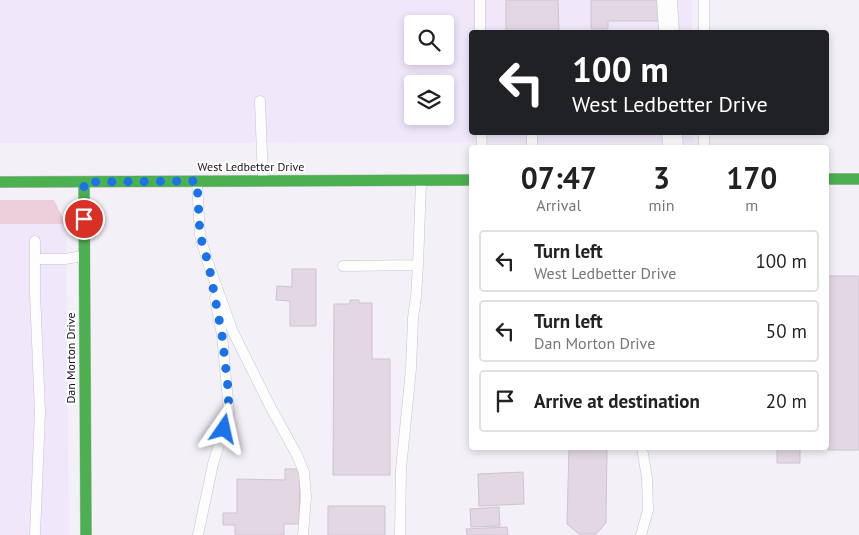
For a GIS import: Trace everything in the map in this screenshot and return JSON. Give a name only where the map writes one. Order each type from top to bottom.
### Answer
[{"type":"street","points":[[668,0],[669,30]]},
{"type":"street","points":[[829,179],[859,179]]},
{"type":"street","name":"West Ledbetter Drive","points":[[0,182],[469,180]]},
{"type":"street","name":"Dan Morton Drive","points":[[84,182],[86,535]]},
{"type":"lane","points":[[480,0],[480,30]]},
{"type":"lane","points":[[704,0],[704,30]]},
{"type":"lane","points":[[260,101],[264,181]]},
{"type":"lane","points":[[400,535],[401,469],[416,297],[421,180]]},
{"type":"lane","points":[[197,181],[200,235],[232,332],[297,455],[304,472],[306,497],[303,535]]},
{"type":"lane","points":[[35,241],[35,293],[40,412],[35,535]]},
{"type":"lane","points":[[35,259],[65,259],[84,256]]},
{"type":"lane","points":[[343,266],[418,265]]},
{"type":"lane","points":[[198,535],[213,464],[229,412],[222,335],[209,266]]},
{"type":"lane","points":[[641,535],[648,510],[647,478],[642,450]]},
{"type":"shaded area","points":[[0,0],[692,0],[692,30],[469,30],[469,135],[692,135],[693,142],[0,143]]},
{"type":"shaded area","points":[[0,200],[54,200],[66,224],[0,224]]},
{"type":"shaded area","points":[[0,224],[66,224],[69,535],[0,535]]},
{"type":"building","points":[[506,0],[558,0],[559,30],[506,30]]},
{"type":"building","points":[[591,0],[664,0],[664,21],[608,21],[608,29],[591,29]]},
{"type":"building","points":[[292,269],[316,269],[316,326],[290,326],[290,301],[276,300],[277,286],[292,287]]},
{"type":"building","points":[[829,276],[859,276],[859,450],[829,450]]},
{"type":"building","points":[[350,300],[359,300],[359,303],[372,303],[372,359],[390,359],[390,475],[333,475],[334,304],[350,304]]},
{"type":"building","points":[[569,450],[607,450],[606,523],[596,534],[579,534],[567,524]]},
{"type":"building","points":[[777,450],[800,450],[800,463],[777,463]]},
{"type":"building","points":[[285,469],[300,469],[299,524],[284,524],[284,535],[235,535],[235,525],[223,525],[223,513],[237,513],[237,479],[285,480]]},
{"type":"building","points":[[523,472],[524,504],[479,506],[478,474]]},
{"type":"building","points":[[328,506],[385,506],[385,535],[328,535]]},
{"type":"building","points":[[499,507],[500,526],[471,527],[470,509]]},
{"type":"building","points":[[507,527],[508,535],[467,535],[466,529]]},
{"type":"traffic: fast","points":[[829,179],[859,179]]},
{"type":"traffic: fast","points":[[0,182],[469,180]]},
{"type":"traffic: fast","points":[[84,182],[86,535]]},
{"type":"route","points":[[84,219],[84,182],[197,181],[200,235],[209,266],[222,335],[228,388],[229,412],[224,429]]}]
